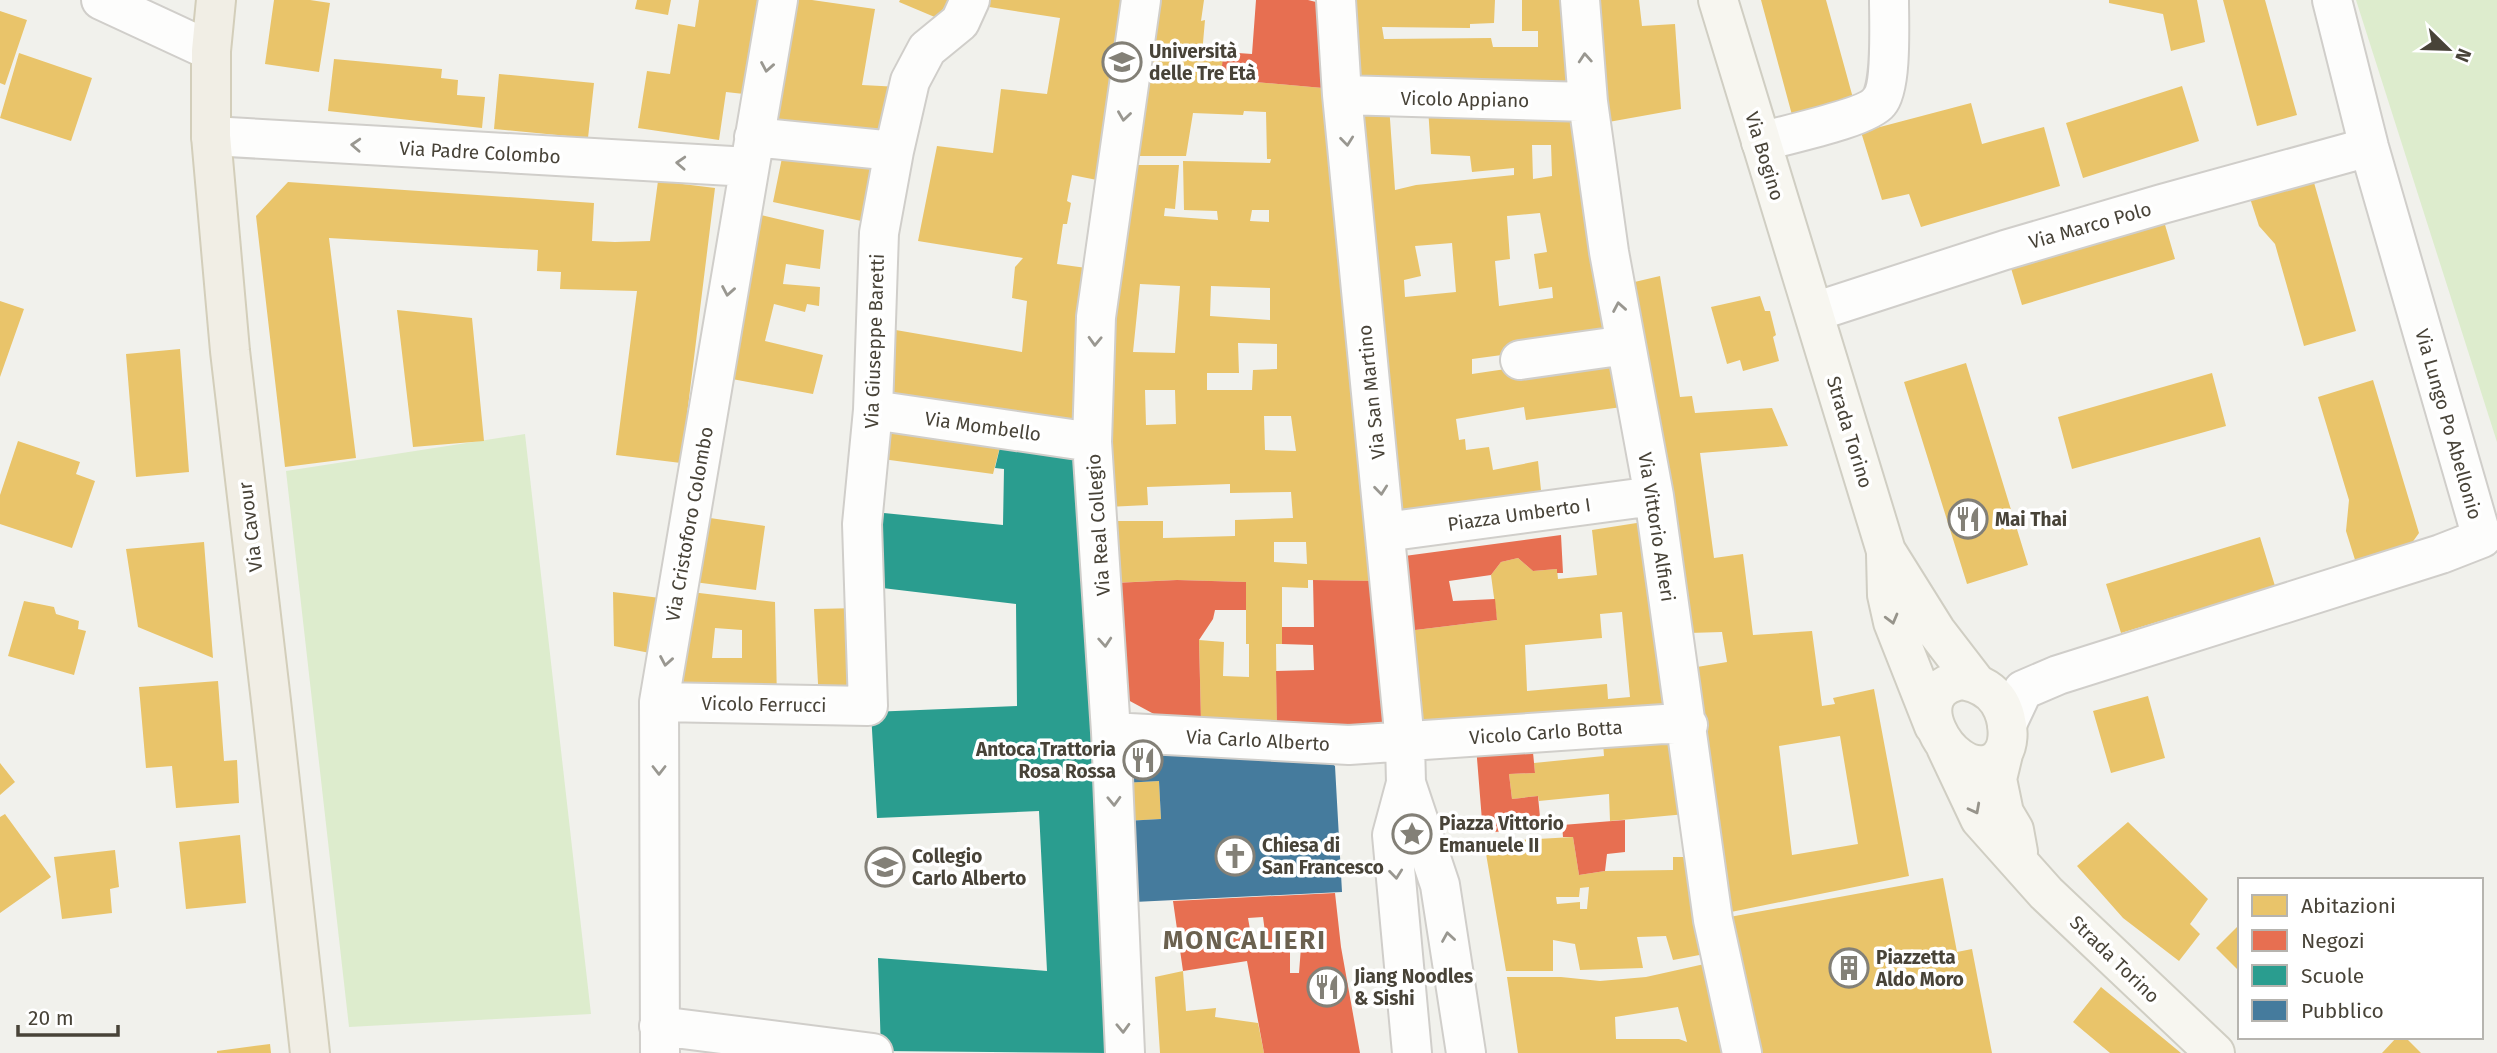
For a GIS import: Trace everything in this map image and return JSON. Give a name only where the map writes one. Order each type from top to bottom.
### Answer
[{"type":"main road","name":"Via Cavour","points":[[216,0],[211,51],[211,136],[231,364],[310,1053]]},
{"type":"main road","name":"Via Bogino","points":[[1718,0],[1814,312]]},
{"type":"main road","name":"Strada Torino","points":[[1814,312],[1886,551],[1936,631],[1979,685],[1998,701],[2005,739],[1997,779],[1998,788],[2004,813],[2014,831],[2019,861]]},
{"type":"main road","name":"Strada Torino","points":[[1886,551],[1887,595],[1893,622],[1941,739],[1980,819],[2046,893],[2215,1053]]},
{"type":"main road","name":"Strada Torino","points":[[1941,739],[1933,716],[1934,701],[1939,690],[1948,682],[1963,680],[1979,685]]},
{"type":"main road","points":[[1941,739],[1958,756],[1982,765],[1993,763],[2005,739]]},
{"type":"street","points":[[101,0],[211,51]]},
{"type":"street","name":"Via Cristoforo Colombo","points":[[660,1039],[659,702],[778,0]]},
{"type":"street","name":"Via Giuseppe Baretti","points":[[868,706],[862,524],[873,410],[879,233],[894,151],[911,80],[927,49],[960,22],[970,0]]},
{"type":"street","name":"Via Real Collegio","points":[[1125,1053],[1111,732],[1092,442],[1096,317],[1141,0]]},
{"type":"street","name":"Via San Martino","points":[[1336,0],[1342,96],[1405,742],[1406,783]]},
{"type":"street","name":"Via Vittorio Alfieri","points":[[1580,0],[1588,102],[1607,239],[1654,496],[1688,725],[1713,920],[1742,1053]]},
{"type":"street","points":[[1761,142],[1860,114],[1880,102],[1887,81],[1889,0]]},
{"type":"street","name":"Via Lungo Po Abellonio","points":[[2005,739],[2023,690],[2058,675],[2441,554],[2482,538],[2369,147],[2332,0]]},
{"type":"street","name":"Vicolo Appiano","points":[[1342,96],[1588,102]]},
{"type":"street","name":"Via Padre Colombo","points":[[211,136],[752,152],[894,151]]},
{"type":"street","name":"Via Marco Polo","points":[[1814,312],[2005,250],[2369,147]]},
{"type":"street","points":[[1520,360],[1626,345]]},
{"type":"street","name":"Via Mombello","points":[[873,410],[1092,442]]},
{"type":"street","name":"Piazza Umberto I","points":[[1385,532],[1654,496]]},
{"type":"street","name":"Via Lungo Po Abellonio","points":[[1979,685],[2026,673],[2058,675]]},
{"type":"street","name":"Vicolo Ferrucci","points":[[659,702],[868,706]]},
{"type":"street","name":"Vicolo Carlo Botta","points":[[1405,742],[1688,725]]},
{"type":"street","name":"Via Carlo Alberto","points":[[1111,732],[1349,745],[1405,742]]},
{"type":"street","points":[[1406,783],[1392,835],[1412,1053]]},
{"type":"street","points":[[1406,783],[1440,885],[1466,1053]]},
{"type":"street","points":[[660,1039],[873,1053]]},
{"type":"green space","points":[[2356,0],[2497,0],[2497,442]]},
{"type":"green space","points":[[525,434],[591,1014],[349,1027],[286,471]]},
{"type":"building: Abitazioni","points":[[274,0],[330,3],[319,72],[265,64]]},
{"type":"building: Abitazioni","points":[[637,0],[671,0],[668,15],[635,9]]},
{"type":"building: Abitazioni","points":[[699,0],[759,0],[744,94],[726,92],[719,140],[638,128],[647,71],[670,74],[678,24],[695,27]]},
{"type":"building: Abitazioni","points":[[795,0],[875,9],[862,85],[900,87],[880,139],[772,131]]},
{"type":"building: Abitazioni","points":[[949,0],[937,18],[899,2]]},
{"type":"building: Abitazioni","points":[[973,0],[1129,0],[1107,182],[1072,175],[1067,201],[1071,203],[1067,224],[1063,224],[1057,264],[1094,269],[1081,433],[883,407],[890,329],[1022,352],[1027,301],[1012,298],[1015,267],[1023,258],[918,241],[937,146],[993,153],[1001,89],[1047,94],[1060,18],[970,4]]},
{"type":"building: Abitazioni","points":[[1154,0],[1204,0],[1201,21],[1205,20],[1202,54],[1224,57],[1220,79],[1323,88],[1376,581],[1308,580],[1308,588],[1282,587],[1282,644],[1276,644],[1277,727],[1201,721],[1199,640],[1224,642],[1223,676],[1249,677],[1246,582],[1177,580],[1112,583],[1105,521],[1163,521],[1163,538],[1235,536],[1235,520],[1293,518],[1291,492],[1230,493],[1230,484],[1147,487],[1148,505],[1107,507],[1102,451],[1127,165],[1179,165],[1175,209],[1165,208],[1164,216],[1218,220],[1217,211],[1184,210],[1183,161],[1270,163],[1271,159],[1267,159],[1266,112],[1244,111],[1243,115],[1193,113],[1186,156],[1137,156]],"holes":[[[1252,210],[1269,210],[1269,222],[1250,221]],[[1140,284],[1180,286],[1175,353],[1133,352]],[[1211,286],[1270,288],[1270,320],[1210,316]],[[1238,343],[1277,344],[1277,369],[1253,370],[1252,390],[1207,390],[1207,373],[1239,373]],[[1145,390],[1175,390],[1176,424],[1146,425]],[[1264,416],[1291,416],[1296,451],[1265,450]],[[1274,542],[1306,542],[1307,564],[1274,562]]]},
{"type":"building: Abitazioni","points":[[1344,0],[1495,0],[1494,23],[1470,24],[1470,28],[1382,27],[1384,39],[1491,38],[1493,47],[1538,47],[1538,31],[1522,31],[1522,0],[1572,0],[1578,92],[1349,90]]},
{"type":"building: Abitazioni","points":[[1595,0],[1639,0],[1642,26],[1675,24],[1681,109],[1603,123]]},
{"type":"building: Abitazioni","points":[[1761,0],[1826,0],[1853,98],[1792,115]]},
{"type":"building: Abitazioni","points":[[2109,0],[2197,0],[2205,42],[2171,51],[2163,14],[2109,3]]},
{"type":"building: Abitazioni","points":[[2223,0],[2265,0],[2297,115],[2257,126]]},
{"type":"building: Abitazioni","points":[[0,11],[27,20],[5,85],[0,83]]},
{"type":"building: Abitazioni","points":[[19,53],[92,78],[71,141],[0,118]]},
{"type":"building: Abitazioni","points":[[334,59],[442,69],[441,78],[458,80],[457,95],[485,97],[482,128],[328,111]]},
{"type":"building: Abitazioni","points":[[499,74],[594,83],[588,138],[494,129]]},
{"type":"building: Abitazioni","points":[[2182,86],[2199,141],[2083,178],[2066,123]]},
{"type":"building: Abitazioni","points":[[1971,103],[1982,144],[2044,127],[2060,186],[1921,227],[1909,194],[1882,200],[1861,132]]},
{"type":"building: Abitazioni","points":[[1389,105],[1395,190],[1416,185],[1514,175],[1514,168],[1472,172],[1470,156],[1431,154],[1428,107],[1578,109],[1613,340],[1472,359],[1472,374],[1612,353],[1622,407],[1526,420],[1524,407],[1456,419],[1459,440],[1465,439],[1466,450],[1489,447],[1493,470],[1538,461],[1542,500],[1394,520],[1349,107]],"holes":[[[1532,145],[1551,145],[1552,176],[1533,179]],[[1540,213],[1547,252],[1534,254],[1539,289],[1552,287],[1553,298],[1499,306],[1495,261],[1510,259],[1507,216]],[[1452,243],[1456,292],[1405,297],[1404,280],[1421,276],[1415,246]]]},
{"type":"building: Abitazioni","points":[[783,153],[882,159],[866,222],[773,202]]},
{"type":"building: Abitazioni","points":[[2313,179],[2356,331],[2304,346],[2275,244],[2259,226],[2247,189]]},
{"type":"building: Abitazioni","points":[[658,181],[715,188],[681,463],[616,455],[637,291],[560,289],[561,272],[537,271],[538,250],[329,238],[356,458],[285,467],[256,216],[288,182],[594,203],[592,241],[615,242],[650,241]]},
{"type":"building: Abitazioni","points":[[2161,211],[2175,259],[2022,305],[2008,258]]},
{"type":"building: Abitazioni","points":[[761,215],[824,230],[820,269],[786,264],[783,284],[820,287],[819,306],[807,304],[805,312],[774,304],[765,341],[823,355],[813,394],[732,379]]},
{"type":"building: Abitazioni","points":[[1660,276],[1680,397],[1692,396],[1695,413],[1772,408],[1788,446],[1700,453],[1714,558],[1743,554],[1753,635],[1812,631],[1822,706],[1835,704],[1833,698],[1874,689],[1909,876],[1731,912],[1691,668],[1727,662],[1722,632],[1689,633],[1626,284]],"holes":[[[1840,736],[1858,844],[1792,855],[1779,746]]]},
{"type":"building: Abitazioni","points":[[1760,296],[1765,311],[1770,311],[1779,361],[1743,371],[1740,360],[1727,364],[1711,307]]},
{"type":"building: Abitazioni","points":[[0,301],[24,309],[0,377]]},
{"type":"building: Abitazioni","points":[[397,310],[472,318],[484,441],[413,447]]},
{"type":"building: Abitazioni","points":[[180,349],[189,472],[136,477],[126,354]]},
{"type":"building: Abitazioni","points":[[1966,363],[2028,565],[1967,584],[1904,382]]},
{"type":"building: Abitazioni","points":[[2212,373],[2226,426],[2072,469],[2058,417]]},
{"type":"building: Abitazioni","points":[[2373,380],[2419,533],[2409,547],[2356,563],[2346,531],[2349,500],[2318,397]]},
{"type":"building: Abitazioni","points":[[884,417],[1003,435],[993,474],[875,458]]},
{"type":"building: Abitazioni","points":[[18,441],[80,462],[76,474],[95,481],[72,548],[0,524],[0,495]]},
{"type":"building: Abitazioni","points":[[703,517],[765,526],[756,590],[694,582]]},
{"type":"building: Abitazioni","points":[[1643,522],[1679,712],[1417,731],[1407,631],[1497,620],[1491,575],[1501,562],[1518,558],[1533,571],[1557,569],[1558,579],[1597,575],[1592,530]],"holes":[[[1622,612],[1630,697],[1608,699],[1607,684],[1527,691],[1525,645],[1602,638],[1600,614]]]},
{"type":"building: Abitazioni","points":[[2260,537],[2275,586],[2121,633],[2106,584]]},
{"type":"building: Abitazioni","points":[[204,542],[213,658],[138,627],[126,549]]},
{"type":"building: Abitazioni","points":[[613,592],[660,598],[655,654],[614,646]]},
{"type":"building: Abitazioni","points":[[691,592],[775,602],[777,701],[680,699]],"holes":[[[715,628],[742,630],[742,658],[712,658]]]},
{"type":"building: Abitazioni","points":[[24,601],[54,607],[56,614],[79,621],[78,629],[86,631],[74,675],[8,656]]},
{"type":"building: Abitazioni","points":[[859,608],[866,702],[819,702],[814,609]]},
{"type":"building: Abitazioni","points":[[218,681],[224,761],[237,760],[239,803],[176,808],[172,766],[146,768],[139,687]]},
{"type":"building: Abitazioni","points":[[2148,696],[2165,758],[2111,773],[2093,711]]},
{"type":"building: Abitazioni","points":[[1675,741],[1686,814],[1610,821],[1609,794],[1539,801],[1538,796],[1512,799],[1509,774],[1535,773],[1534,763],[1604,756],[1603,743]]},
{"type":"building: Abitazioni","points":[[0,763],[15,782],[0,795]]},
{"type":"building: Abitazioni","points":[[1159,781],[1161,819],[1125,821],[1123,783]]},
{"type":"building: Abitazioni","points":[[5,814],[51,877],[0,913],[0,817]]},
{"type":"building: Abitazioni","points":[[2128,822],[2208,899],[2190,924],[2200,934],[2179,961],[2123,918],[2077,866]]},
{"type":"building: Abitazioni","points":[[240,835],[246,903],[186,909],[179,842]]},
{"type":"building: Abitazioni","points":[[1573,837],[1579,875],[1605,871],[1673,870],[1673,857],[1695,857],[1710,953],[1673,960],[1666,936],[1637,937],[1643,968],[1580,970],[1575,944],[1553,940],[1553,971],[1506,971],[1484,842]],"holes":[[[1589,887],[1587,909],[1580,909],[1580,902],[1557,904],[1556,897],[1579,897],[1580,888]]]},
{"type":"building: Abitazioni","points":[[115,850],[119,887],[110,889],[112,913],[62,919],[54,857]]},
{"type":"building: Abitazioni","name":"Piazzetta Aldo Moro","points":[[1943,878],[1957,952],[1972,949],[1992,1053],[1742,1053],[1713,920]]},
{"type":"building: Abitazioni","points":[[2238,926],[2238,970],[2216,948]]},
{"type":"building: Abitazioni","points":[[1718,961],[1737,1053],[1518,1053],[1507,977],[1561,977],[1600,981],[1646,977]],"holes":[[[1678,1007],[1687,1042],[1679,1039],[1616,1039],[1615,1017]]]},
{"type":"building: Abitazioni","points":[[1183,971],[1186,1011],[1216,1008],[1215,1017],[1258,1023],[1264,1053],[1160,1053],[1155,977]]},
{"type":"building: Abitazioni","points":[[2101,987],[2181,1053],[2110,1053],[2073,1022]]},
{"type":"building: Abitazioni","points":[[2395,1039],[2407,1039],[2421,1053],[2382,1053]]},
{"type":"building: Abitazioni","points":[[270,1044],[271,1053],[217,1053],[217,1051]]},
{"type":"building: Negozi","points":[[1256,0],[1308,0],[1320,3],[1323,88],[1220,79],[1224,52],[1252,54]]},
{"type":"building: Negozi","points":[[1561,535],[1563,573],[1557,573],[1557,569],[1533,571],[1518,558],[1501,562],[1491,575],[1449,581],[1453,601],[1495,599],[1497,620],[1407,631],[1397,557]]},
{"type":"building: Negozi","points":[[1177,580],[1246,582],[1246,610],[1215,610],[1213,619],[1199,640],[1201,721],[1165,720],[1115,693],[1114,583]]},
{"type":"building: Negozi","points":[[1313,580],[1376,581],[1394,732],[1277,727],[1276,671],[1314,670],[1313,645],[1282,644],[1282,627],[1314,627]]},
{"type":"building: Negozi","points":[[1532,742],[1535,773],[1509,774],[1512,799],[1538,796],[1541,828],[1483,833],[1476,746]]},
{"type":"building: Negozi","points":[[1625,820],[1625,852],[1607,854],[1605,871],[1579,875],[1573,837],[1563,837],[1562,825]]},
{"type":"building: Negozi","points":[[1335,893],[1341,947],[1360,1053],[1264,1053],[1247,961],[1183,971],[1173,901]],"holes":[[[1263,917],[1267,947],[1253,947],[1248,918]],[[1290,947],[1301,947],[1299,973],[1290,973]]]},
{"type":"building: Scuole","points":[[1003,435],[1084,451],[1084,534],[1105,1053],[881,1051],[878,958],[1047,971],[1039,811],[877,818],[871,712],[1017,706],[1016,604],[874,587],[874,512],[1003,525],[1004,469],[995,468]]},
{"type":"building: Pubblico","name":"Chiesa di San Francesco","points":[[1124,746],[1320,754],[1335,766],[1342,892],[1134,902],[1125,821],[1161,819],[1159,781],[1123,783]]},
{"type":"place","name":"Università delle Tre Età","points":[[1122,62]]},
{"type":"place","name":"Mai Thai","points":[[1968,519]]},
{"type":"place","name":"Antoca Trattoria Rosa Rossa","points":[[1143,760]]},
{"type":"place","name":"Piazza Vittorio Emanuele II","points":[[1412,834]]},
{"type":"place","name":"Chiesa di San Francesco","points":[[1235,856]]},
{"type":"place","name":"Collegio Carlo Alberto","points":[[885,867]]},
{"type":"place","name":"Piazzetta Aldo Moro","points":[[1849,968]]},
{"type":"place","name":"Jiang Noodles & Sishi","points":[[1327,987]]},
{"type":"district","name":"MONCALIERI","points":[[1245,940]]}]
